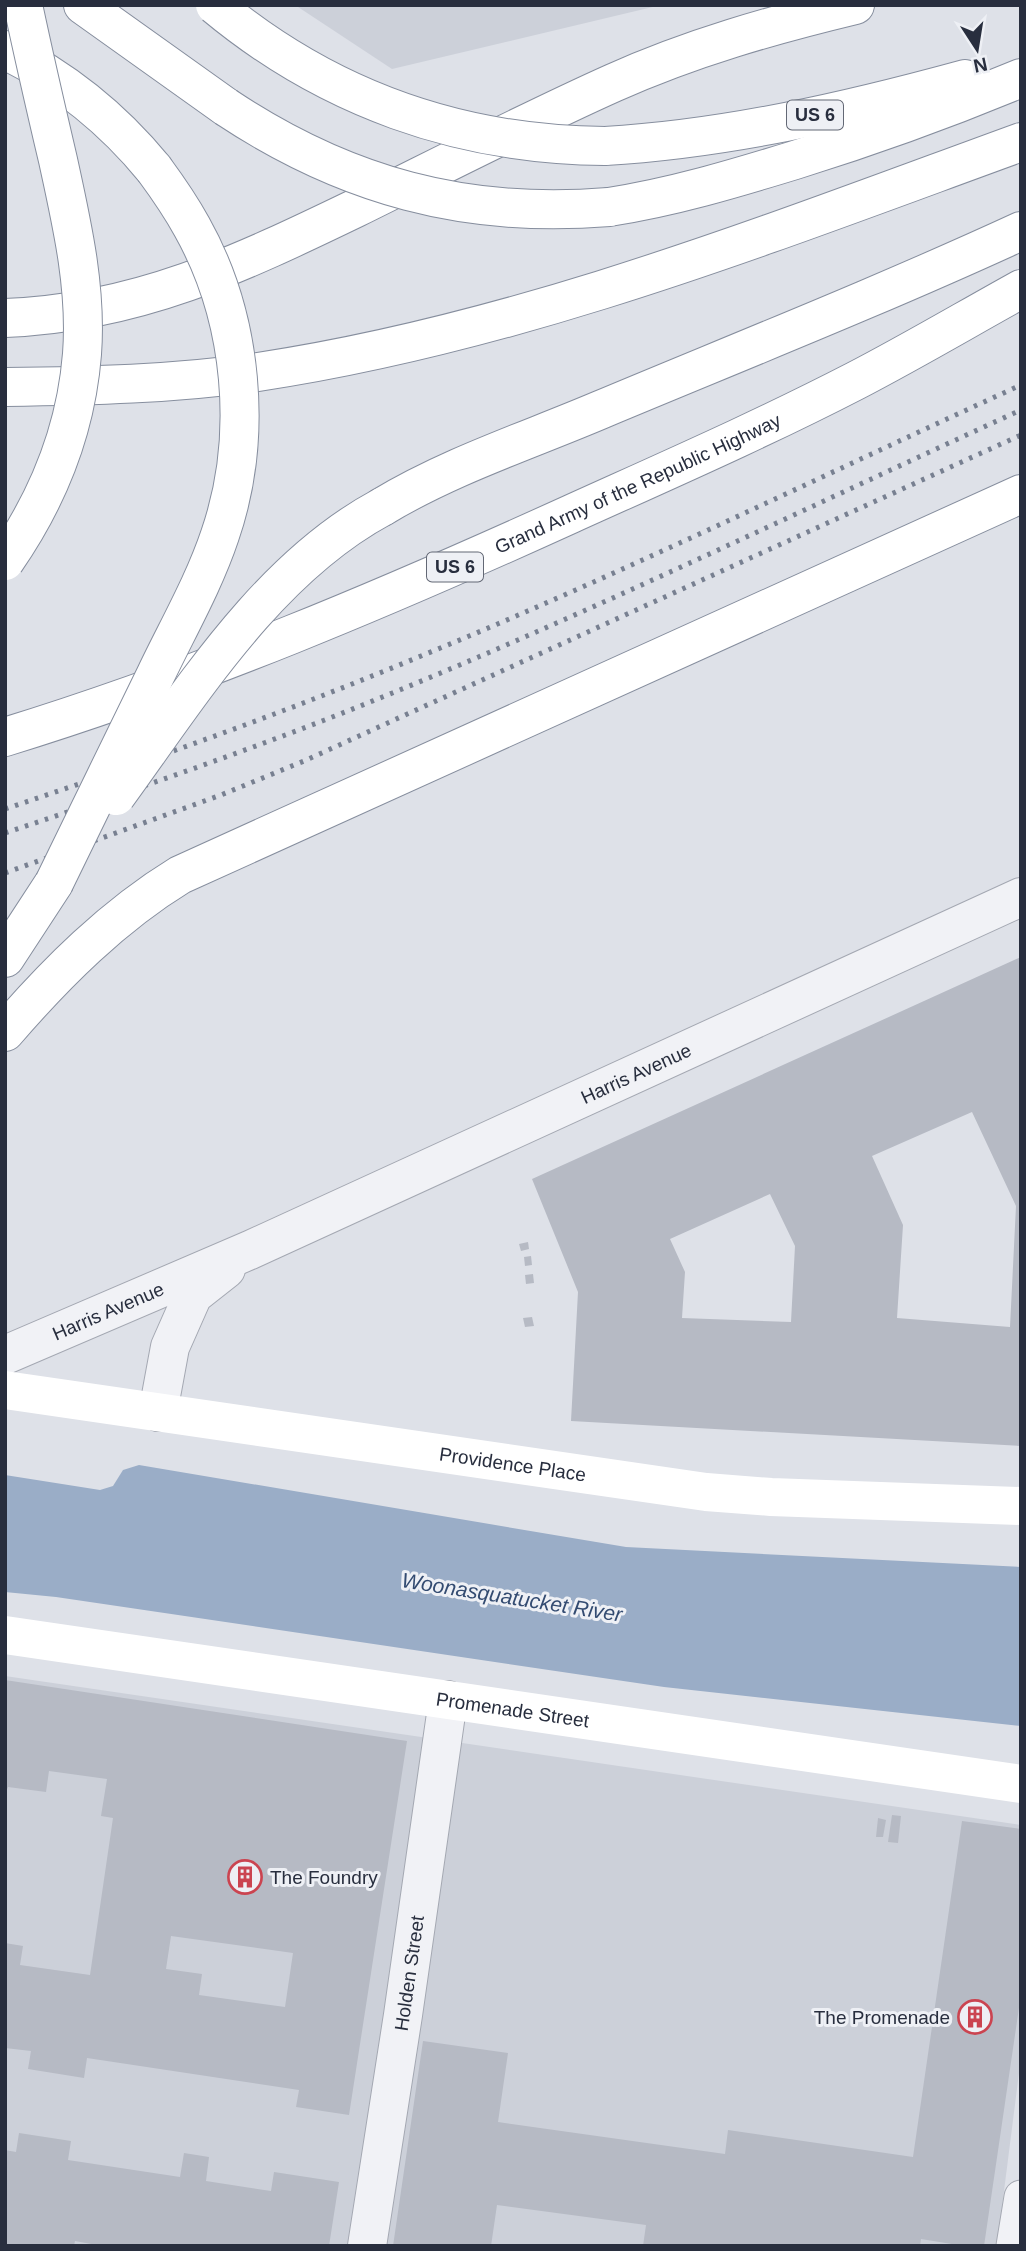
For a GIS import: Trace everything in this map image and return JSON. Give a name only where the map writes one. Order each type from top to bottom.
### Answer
[{"type":"main road","points":[[5,561],[40,504],[56,467],[74,405],[82,354],[82,302],[74,239],[23,5]]},
{"type":"main road","points":[[83,5],[226,107],[303,153],[400,190],[504,209],[564,210],[609,207],[672,195],[747,175],[896,127],[1021,78]]},
{"type":"main road","name":"US 6","points":[[215,5],[291,60],[355,94],[457,129],[492,137],[564,145],[605,146],[677,141],[754,127],[1021,64]]},
{"type":"main road","points":[[5,318],[58,314],[108,306],[147,297],[220,271],[648,68],[709,45],[855,5]]},
{"type":"main road","points":[[5,50],[47,73],[95,108],[155,169],[193,228],[220,292],[236,360],[239,431],[236,466],[230,502],[208,568],[54,883]]},
{"type":"main road","points":[[5,387],[203,379],[321,361],[452,332],[580,297],[644,276],[1021,142]]},
{"type":"main road","points":[[5,958],[54,883],[227,646],[281,584],[307,560],[371,513],[405,493],[478,459],[882,292],[1021,231]]},
{"type":"main road","name":"Grand Army of the Republic Highway","points":[[5,737],[192,674],[357,610],[775,421],[890,362],[1021,289]]},
{"type":"main road","points":[[890,362],[1021,314]]},
{"type":"main road","points":[[5,1032],[89,945],[146,897],[180,876],[1021,494]]},
{"type":"main road","name":"Providence Place","points":[[5,1390],[706,1492],[771,1497],[1021,1506]]},
{"type":"main road","name":"Promenade Street","points":[[5,1635],[1021,1784]]},
{"type":"street","name":"Harris Avenue","points":[[5,1354],[250,1250],[1021,897]]},
{"type":"street","name":"Harris Avenue","points":[[158,1412],[170,1347],[193,1295],[250,1250]]},
{"type":"street","name":"Holden Street","points":[[367,2246],[448,1700]]},
{"type":"street","points":[[1013,2246],[1021,2197]]},
{"type":"shaded area","points":[[295,5],[661,5],[392,69]]},
{"type":"shaded area","points":[[5,1676],[1021,1825],[1021,2057],[997,2246],[5,2246]]},
{"type":"water","name":"Woonasquatucket River","points":[[139,1465],[626,1547],[1021,1567],[1021,1726],[664,1687],[56,1597],[5,1592],[5,1475],[100,1490],[113,1486],[123,1470]]},
{"type":"building","points":[[1021,957],[1021,1446],[571,1421],[578,1292],[532,1179]],"holes":[[[972,1112],[1016,1206],[1010,1327],[897,1318],[903,1225],[872,1156]],[[770,1194],[795,1246],[791,1322],[682,1318],[685,1272],[670,1239]]]},
{"type":"building","points":[[528,1242],[529,1249],[521,1251],[519,1244]]},
{"type":"building","points":[[531,1256],[532,1265],[525,1266],[524,1257]]},
{"type":"building","points":[[533,1274],[534,1283],[526,1284],[525,1275]]},
{"type":"building","points":[[532,1317],[534,1326],[525,1327],[523,1318]]},
{"type":"building","name":"The Foundry","points":[[5,1680],[407,1741],[349,2115],[296,2107],[299,2090],[87,2058],[84,2078],[28,2069],[31,2051],[5,2048],[5,1943],[23,1946],[20,1965],[90,1975],[113,1818],[101,1816],[107,1779],[49,1771],[46,1792],[8,1787],[5,1794]],"holes":[[[171,1936],[293,1953],[285,2007],[199,1995],[202,1974],[166,1969]]]},
{"type":"building","points":[[892,1815],[901,1816],[898,1843],[888,1842]]},
{"type":"building","points":[[878,1818],[886,1820],[883,1837],[876,1837]]},
{"type":"building","name":"The Promenade","points":[[962,1821],[1021,1829],[1021,1994],[984,2246],[964,2246],[921,2239],[920,2246],[643,2246],[646,2225],[497,2205],[491,2246],[393,2246],[423,2041],[508,2053],[498,2122],[725,2154],[728,2130],[913,2157]]},
{"type":"building","points":[[19,2133],[71,2141],[68,2160],[180,2177],[184,2153],[209,2157],[206,2181],[271,2191],[274,2172],[339,2182],[329,2246],[102,2246],[75,2241],[74,2246],[5,2246],[5,2150],[16,2152]]},
{"type":"railway","points":[[5,809],[214,736],[421,656],[647,558],[1021,385]]},
{"type":"railway","points":[[5,833],[241,752],[461,664],[622,594],[1021,410]]},
{"type":"railway","points":[[5,873],[221,795],[304,761],[1021,435]]},
{"type":"place","name":"The Foundry","points":[[245,1877]]},
{"type":"place","name":"The Promenade","points":[[975,2017]]}]
